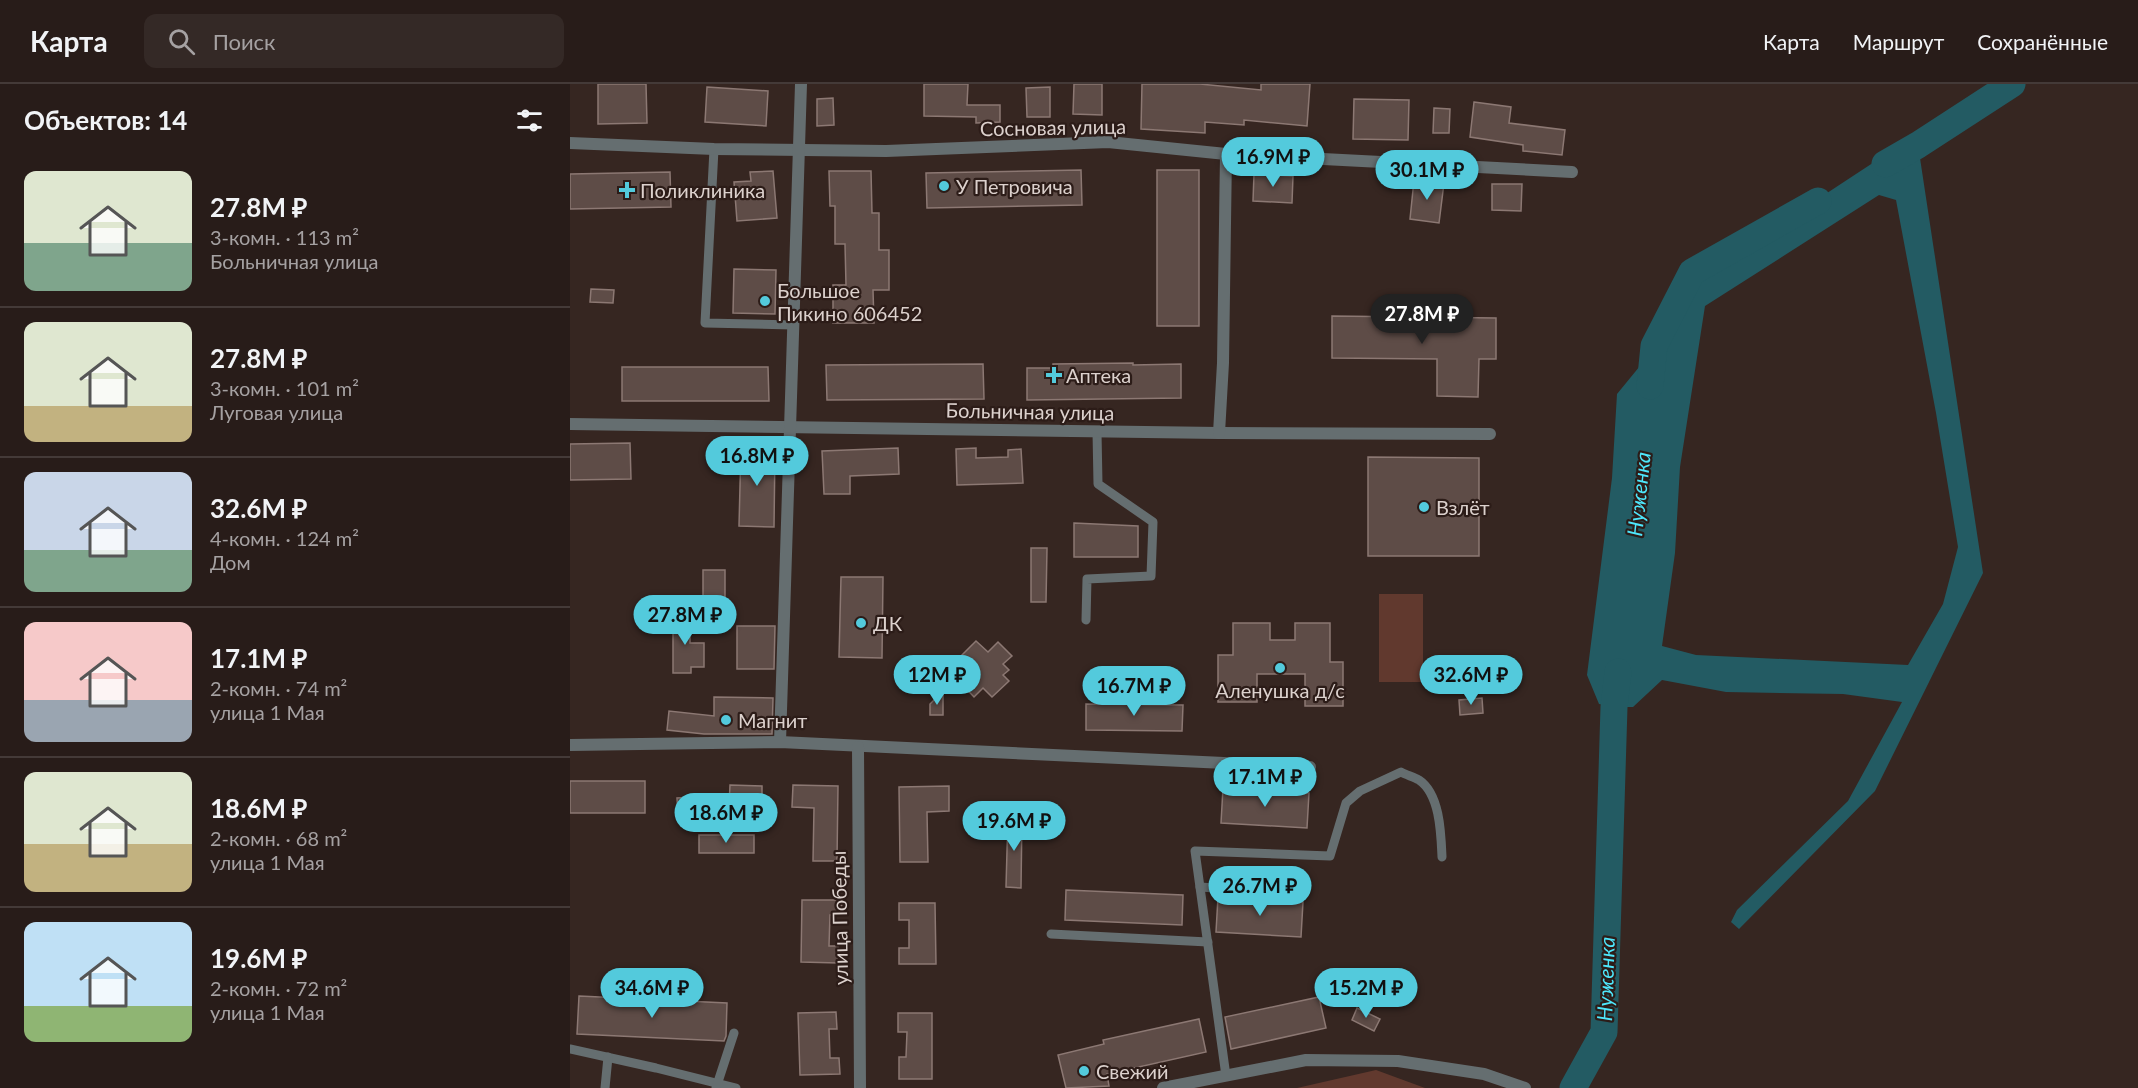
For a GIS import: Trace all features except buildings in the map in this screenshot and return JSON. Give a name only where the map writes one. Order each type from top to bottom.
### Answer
[{"type":"street","points":[[780,742],[801,84]]},
{"type":"street","name":"Сосновая улица","points":[[570,143],[714,149],[886,151],[1108,142],[1226,154],[1572,172]]},
{"type":"street","points":[[1219,433],[1226,154]]},
{"type":"street","name":"Больничная улица","points":[[570,424],[1096,432],[1490,434]]},
{"type":"street","points":[[570,746],[780,742],[1310,767]]},
{"type":"street","name":"улица Победы","points":[[858,747],[860,1088]]},
{"type":"street","points":[[1163,1088],[1306,1060],[1398,1061],[1484,1074],[1525,1088]]},
{"type":"lane","points":[[714,149],[705,323],[793,325]]},
{"type":"lane","points":[[1086,620],[1087,579],[1151,576],[1153,522],[1098,484],[1096,432]]},
{"type":"lane","points":[[1226,1076],[1195,851],[1330,856],[1346,803],[1360,791],[1401,772],[1420,780],[1436,802],[1441,830],[1442,857]]},
{"type":"lane","points":[[1200,887],[1289,893]]},
{"type":"lane","points":[[1051,934],[1208,942]]},
{"type":"lane","points":[[717,1086],[734,1033]]},
{"type":"lane","points":[[570,1049],[717,1086],[736,1088]]},
{"type":"lane","points":[[605,1088],[608,1057]]},
{"type":"shaded area","points":[[1379,594],[1423,594],[1423,682],[1379,682]]},
{"type":"shaded area","points":[[1376,1070],[1425,1088],[1297,1088]]},
{"type":"water","points":[[1918,145],[1983,573],[1875,791],[1739,929],[1731,922],[1737,910],[1848,801],[1902,702],[1843,694],[1726,692],[1662,680],[1633,707],[1599,704],[1587,675],[1612,478],[1617,394],[1667,333],[1696,279],[1891,151]],"holes":[[[1879,195],[1896,200],[1936,413],[1958,547],[1943,604],[1908,665],[1696,655],[1662,646],[1675,553],[1680,467],[1705,306]]]},
{"type":"waterway","name":"Нуженка","points":[[1885,164],[2012,84]]},
{"type":"waterway","name":"Нуженка","points":[[1650,386],[1654,346],[1692,272],[1818,201]]},
{"type":"waterway","name":"Нуженка","points":[[1573,1088],[1604,1032],[1614,707],[1618,672]]},
{"type":"place","name":"У Петровича","points":[[944,186]]},
{"type":"place","name":"Поликлиника","points":[[627,190]]},
{"type":"place","name":"Большое Пикино 606452","points":[[765,301]]},
{"type":"place","name":"Аптека","points":[[1054,375]]},
{"type":"place","name":"Взлёт","points":[[1424,507]]},
{"type":"place","name":"ДК","points":[[861,623]]},
{"type":"place","name":"Аленушка д/с","points":[[1280,668]]},
{"type":"place","name":"Магнит","points":[[726,720]]},
{"type":"place","name":"Свежий","points":[[1084,1071]]}]
